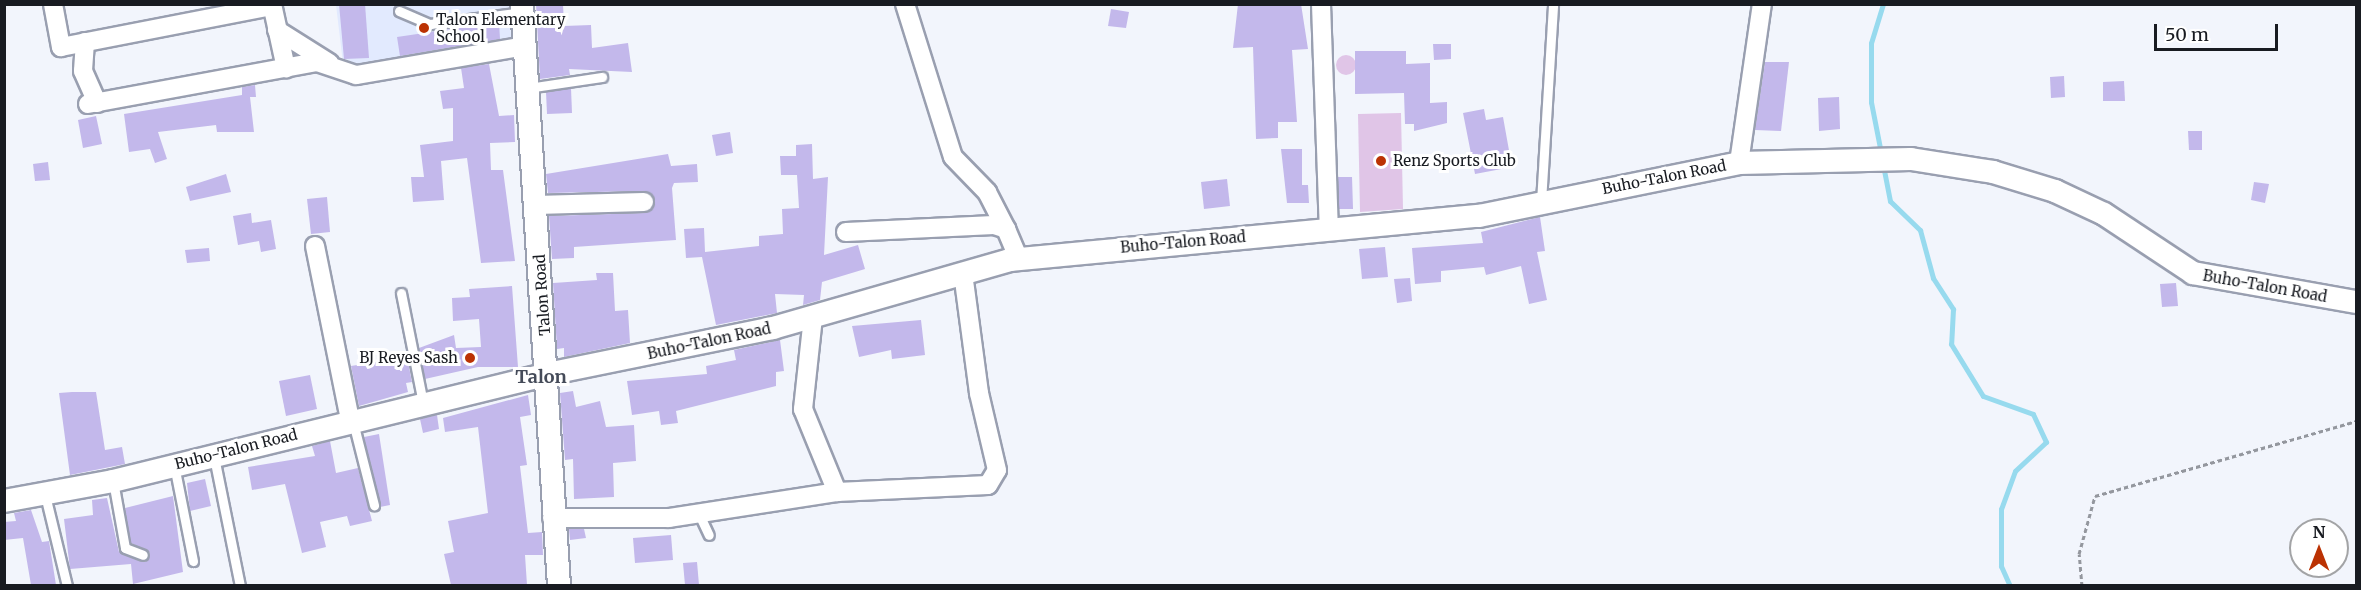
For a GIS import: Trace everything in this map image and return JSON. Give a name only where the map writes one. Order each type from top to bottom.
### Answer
[{"type":"street","points":[[52,4],[61,47],[272,5],[286,68]]},
{"type":"street","points":[[905,4],[953,157],[987,192],[1019,259]]},
{"type":"street","points":[[1321,4],[1329,231]]},
{"type":"street","points":[[1739,164],[1762,4]]},
{"type":"street","name":"Talon Road","points":[[523,8],[547,374],[552,518],[560,585]]},
{"type":"street","points":[[277,30],[330,63],[356,75],[525,46]]},
{"type":"street","points":[[85,42],[83,71],[93,104],[286,68],[330,63]]},
{"type":"street","name":"Buho-Talon Road","points":[[4,501],[113,481],[423,403],[813,316],[1019,259],[1479,216],[1739,164],[1835,159],[1911,159],[1993,172],[2055,191],[2104,214],[2193,273],[2356,302]]},
{"type":"street","points":[[536,205],[644,202]]},
{"type":"street","points":[[846,232],[994,225],[1006,230]]},
{"type":"street","points":[[315,246],[352,420]]},
{"type":"street","points":[[552,518],[699,514],[837,492],[988,485],[997,477],[963,273]]},
{"type":"street","points":[[813,316],[803,409],[837,492]]},
{"type":"lane","points":[[1541,202],[1553,4]]},
{"type":"lane","points":[[399,11],[430,24],[523,8]]},
{"type":"lane","points":[[528,88],[602,77]]},
{"type":"lane","points":[[401,293],[423,403]]},
{"type":"lane","points":[[352,420],[374,505]]},
{"type":"lane","points":[[214,455],[240,585]]},
{"type":"lane","points":[[174,465],[193,561]]},
{"type":"lane","points":[[113,481],[125,548],[143,555]]},
{"type":"lane","points":[[45,495],[67,585]]},
{"type":"lane","points":[[699,514],[709,535]]},
{"type":"path","points":[[2082,585],[2079,554],[2095,496],[2356,421]]},
{"type":"shaded area","name":"Talon Elementary School","points":[[336,5],[509,5],[512,51],[345,80]]},
{"type":"shaded area","points":[[1346,55],[1353,58],[1356,65],[1353,72],[1346,75],[1339,72],[1336,65],[1339,58]]},
{"type":"shaded area","name":"Renz Sports Club","points":[[1401,113],[1403,209],[1360,212],[1358,114]]},
{"type":"building","points":[[339,4],[365,4],[369,58],[344,59]]},
{"type":"building","points":[[536,4],[563,4],[564,26],[591,25],[592,48],[628,43],[632,72],[569,69],[570,75],[540,79]]},
{"type":"building","points":[[1238,4],[1301,4],[1308,49],[1292,50],[1297,122],[1278,122],[1278,138],[1256,139],[1253,47],[1233,48]]},
{"type":"building","points":[[1111,9],[1129,12],[1126,28],[1108,26]]},
{"type":"building","points":[[499,22],[500,39],[400,56],[397,37]]},
{"type":"building","points":[[1433,44],[1451,44],[1451,59],[1434,60]]},
{"type":"building","points":[[1355,51],[1406,51],[1406,64],[1430,63],[1430,103],[1447,102],[1447,123],[1414,131],[1414,124],[1405,124],[1404,93],[1355,94]]},
{"type":"building","points":[[1765,62],[1789,62],[1781,131],[1755,130]]},
{"type":"building","points":[[489,64],[499,116],[514,115],[515,142],[490,143],[491,170],[503,170],[515,261],[481,263],[467,158],[441,161],[444,200],[413,202],[411,177],[424,177],[420,145],[453,141],[453,108],[443,109],[440,91],[464,88],[461,68]]},
{"type":"building","points":[[2064,76],[2065,97],[2051,98],[2050,77]]},
{"type":"building","points":[[2124,81],[2125,101],[2103,101],[2103,82]]},
{"type":"building","points":[[255,85],[256,97],[250,97],[254,132],[217,132],[216,125],[158,132],[167,159],[155,163],[150,149],[129,152],[124,114],[242,95],[242,87]]},
{"type":"building","points":[[571,88],[572,113],[547,114],[546,92]]},
{"type":"building","points":[[1839,97],[1840,129],[1819,131],[1818,98]]},
{"type":"building","points":[[1484,109],[1486,120],[1503,117],[1512,167],[1475,174],[1463,113]]},
{"type":"building","points":[[96,116],[102,144],[83,148],[78,120]]},
{"type":"building","points":[[2188,131],[2202,131],[2202,150],[2189,150]]},
{"type":"building","points":[[730,132],[733,153],[716,156],[712,135]]},
{"type":"building","points":[[812,144],[813,179],[828,177],[824,255],[858,245],[865,269],[822,282],[820,300],[803,305],[804,295],[775,294],[777,313],[716,325],[702,257],[686,258],[684,229],[704,228],[705,252],[759,246],[759,236],[783,234],[782,209],[799,208],[797,175],[781,175],[780,156],[796,156],[796,145]]},
{"type":"building","points":[[1281,149],[1302,149],[1302,185],[1308,185],[1309,203],[1287,203]]},
{"type":"building","points":[[668,154],[671,166],[697,164],[698,182],[674,183],[672,188],[676,240],[574,247],[574,258],[552,259],[549,216],[644,213],[655,201],[644,191],[548,193],[546,174]]},
{"type":"building","points":[[48,162],[50,180],[35,181],[33,164]]},
{"type":"building","points":[[226,174],[231,192],[190,201],[186,187]]},
{"type":"building","points":[[1338,177],[1352,177],[1353,209],[1339,209]]},
{"type":"building","points":[[1227,179],[1230,206],[1204,209],[1201,182]]},
{"type":"building","points":[[2254,182],[2269,184],[2265,203],[2251,200]]},
{"type":"building","points":[[327,197],[330,232],[311,234],[307,199]]},
{"type":"building","points":[[251,213],[252,223],[271,220],[276,249],[261,252],[259,241],[238,245],[233,216]]},
{"type":"building","points":[[1540,217],[1545,251],[1537,252],[1547,300],[1529,304],[1521,266],[1486,275],[1484,267],[1441,271],[1441,282],[1415,284],[1412,248],[1483,243],[1481,232]]},
{"type":"building","points":[[1385,247],[1388,277],[1362,279],[1359,249]]},
{"type":"building","points":[[209,248],[210,261],[187,263],[185,250]]},
{"type":"building","points":[[596,273],[613,273],[615,311],[628,310],[630,343],[564,357],[564,348],[557,349],[553,283],[597,280]]},
{"type":"building","points":[[1410,278],[1412,301],[1397,303],[1394,279]]},
{"type":"building","points":[[2176,283],[2178,306],[2162,307],[2160,284]]},
{"type":"building","points":[[512,286],[518,367],[478,367],[425,379],[419,348],[454,335],[456,348],[481,347],[479,319],[453,321],[452,298],[470,297],[469,289]]},
{"type":"building","points":[[921,320],[925,355],[892,359],[891,350],[859,357],[852,326]]},
{"type":"building","points":[[780,340],[784,371],[776,372],[776,386],[676,411],[678,423],[661,425],[659,411],[632,415],[627,381],[707,374],[706,366],[736,360],[734,350]]},
{"type":"building","points":[[407,357],[412,382],[406,383],[408,392],[359,406],[351,366]]},
{"type":"building","points":[[310,375],[317,409],[286,416],[279,381]]},
{"type":"building","points":[[573,391],[576,407],[600,401],[606,427],[634,425],[636,461],[613,463],[614,497],[574,499],[573,459],[565,460],[560,393]]},
{"type":"building","points":[[96,392],[105,450],[122,447],[125,464],[70,475],[59,393]]},
{"type":"building","points":[[528,395],[531,415],[520,417],[527,465],[520,466],[528,533],[542,532],[543,555],[525,555],[527,585],[451,585],[444,554],[454,552],[448,521],[488,513],[478,427],[445,432],[443,418]]},
{"type":"building","points":[[437,415],[439,429],[423,433],[420,419]]},
{"type":"building","points":[[379,434],[390,505],[380,507],[364,437]]},
{"type":"building","points":[[330,441],[336,473],[358,468],[372,521],[350,526],[347,516],[320,522],[326,547],[302,553],[285,484],[252,490],[248,467],[315,456],[312,446]]},
{"type":"building","points":[[205,479],[211,506],[190,511],[187,483]]},
{"type":"building","points":[[173,496],[183,572],[133,584],[131,564],[70,569],[64,519],[93,515],[92,500],[107,498],[119,552],[145,562],[150,553],[131,543],[125,508]]},
{"type":"building","points":[[31,510],[42,542],[49,541],[56,585],[31,585],[23,538],[4,540],[4,522],[16,521],[14,513]]},
{"type":"building","points":[[569,529],[584,529],[586,538],[570,540]]},
{"type":"building","points":[[671,535],[673,560],[635,563],[633,538]]},
{"type":"building","points":[[697,562],[699,585],[685,585],[683,563]]},
{"type":"waterway","points":[[1881,153],[1871,102],[1871,43],[1883,4]]},
{"type":"waterway","points":[[1883,165],[1890,201],[1920,230],[1933,278],[1953,309],[1951,344],[1983,396],[2033,414],[2046,442],[2015,471],[2001,509],[2001,566],[2010,586]]},
{"type":"place","name":"Talon Elementary School","points":[[424,28]]},
{"type":"place","name":"Renz Sports Club","points":[[1381,161]]},
{"type":"place","name":"BJ Reyes Sash","points":[[470,358]]},
{"type":"district","name":"Talon","points":[[541,377]]}]
